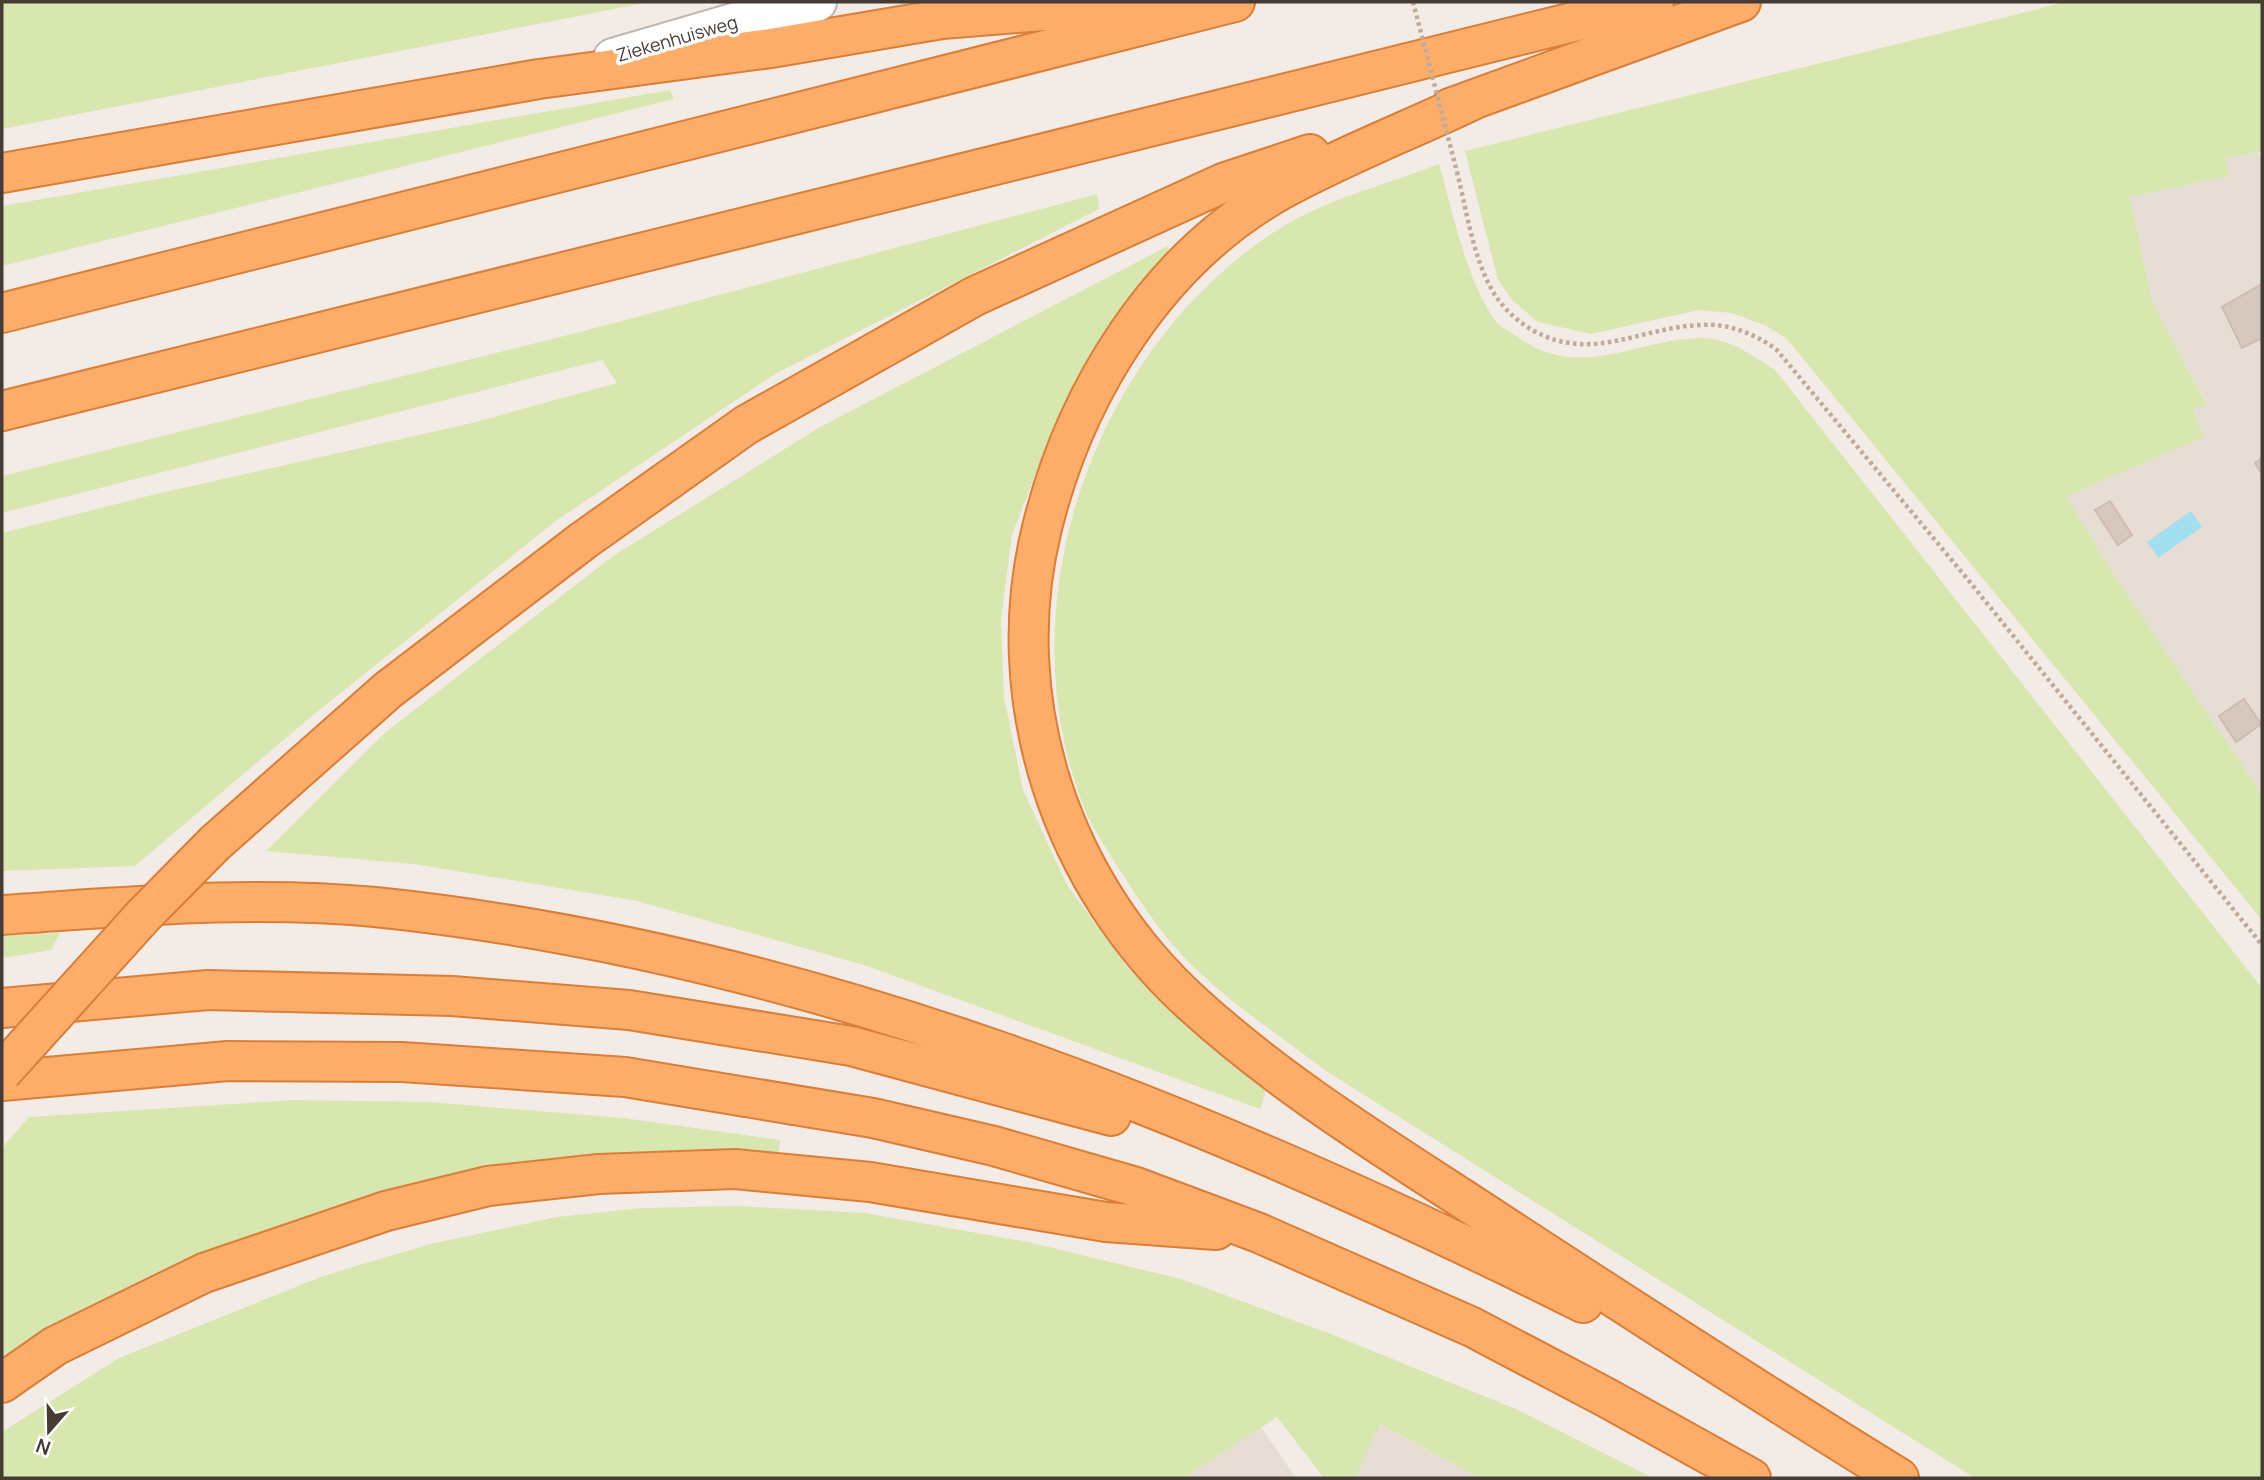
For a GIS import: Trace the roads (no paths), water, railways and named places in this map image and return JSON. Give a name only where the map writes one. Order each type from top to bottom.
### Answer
[{"type":"highway","points":[[2,173],[539,79],[771,48],[942,19],[1154,2]]},
{"type":"highway","points":[[2,313],[1235,2]]},
{"type":"highway","points":[[2,411],[1654,2]]},
{"type":"highway","points":[[2,1072],[143,916],[215,843],[388,690],[584,540],[746,425],[975,296],[1223,183],[1473,100],[1741,2]]},
{"type":"highway","points":[[1473,100],[1279,191],[1207,243],[1161,290],[1126,337],[1095,388],[1069,442],[1051,490],[1039,539],[1031,591],[1028,641],[1035,726],[1056,804],[1085,866],[1128,932],[1191,1003],[1270,1068],[1374,1141],[1744,1384],[1899,1478]]},
{"type":"highway","points":[[2,915],[232,900],[372,907],[535,928],[690,961],[863,1004],[1088,1082],[1295,1170],[1490,1256],[1744,1384]]},
{"type":"highway","points":[[2,1008],[208,990],[452,996],[629,1010],[851,1046],[1078,1106],[1295,1170]]},
{"type":"highway","points":[[2,1081],[228,1061],[402,1062],[625,1077],[873,1118],[993,1146],[1136,1187],[1259,1233],[1472,1327],[1751,1478]]},
{"type":"highway","points":[[2,1383],[55,1346],[204,1273],[386,1211],[488,1186],[599,1174],[736,1169],[870,1182],[1106,1222],[1259,1233]]},
{"type":"street","name":"Ziekenhuisweg","points":[[539,79],[767,13],[817,2]]},
{"type":"water","points":[[2191,511],[2202,527],[2158,558],[2147,542]]}]
